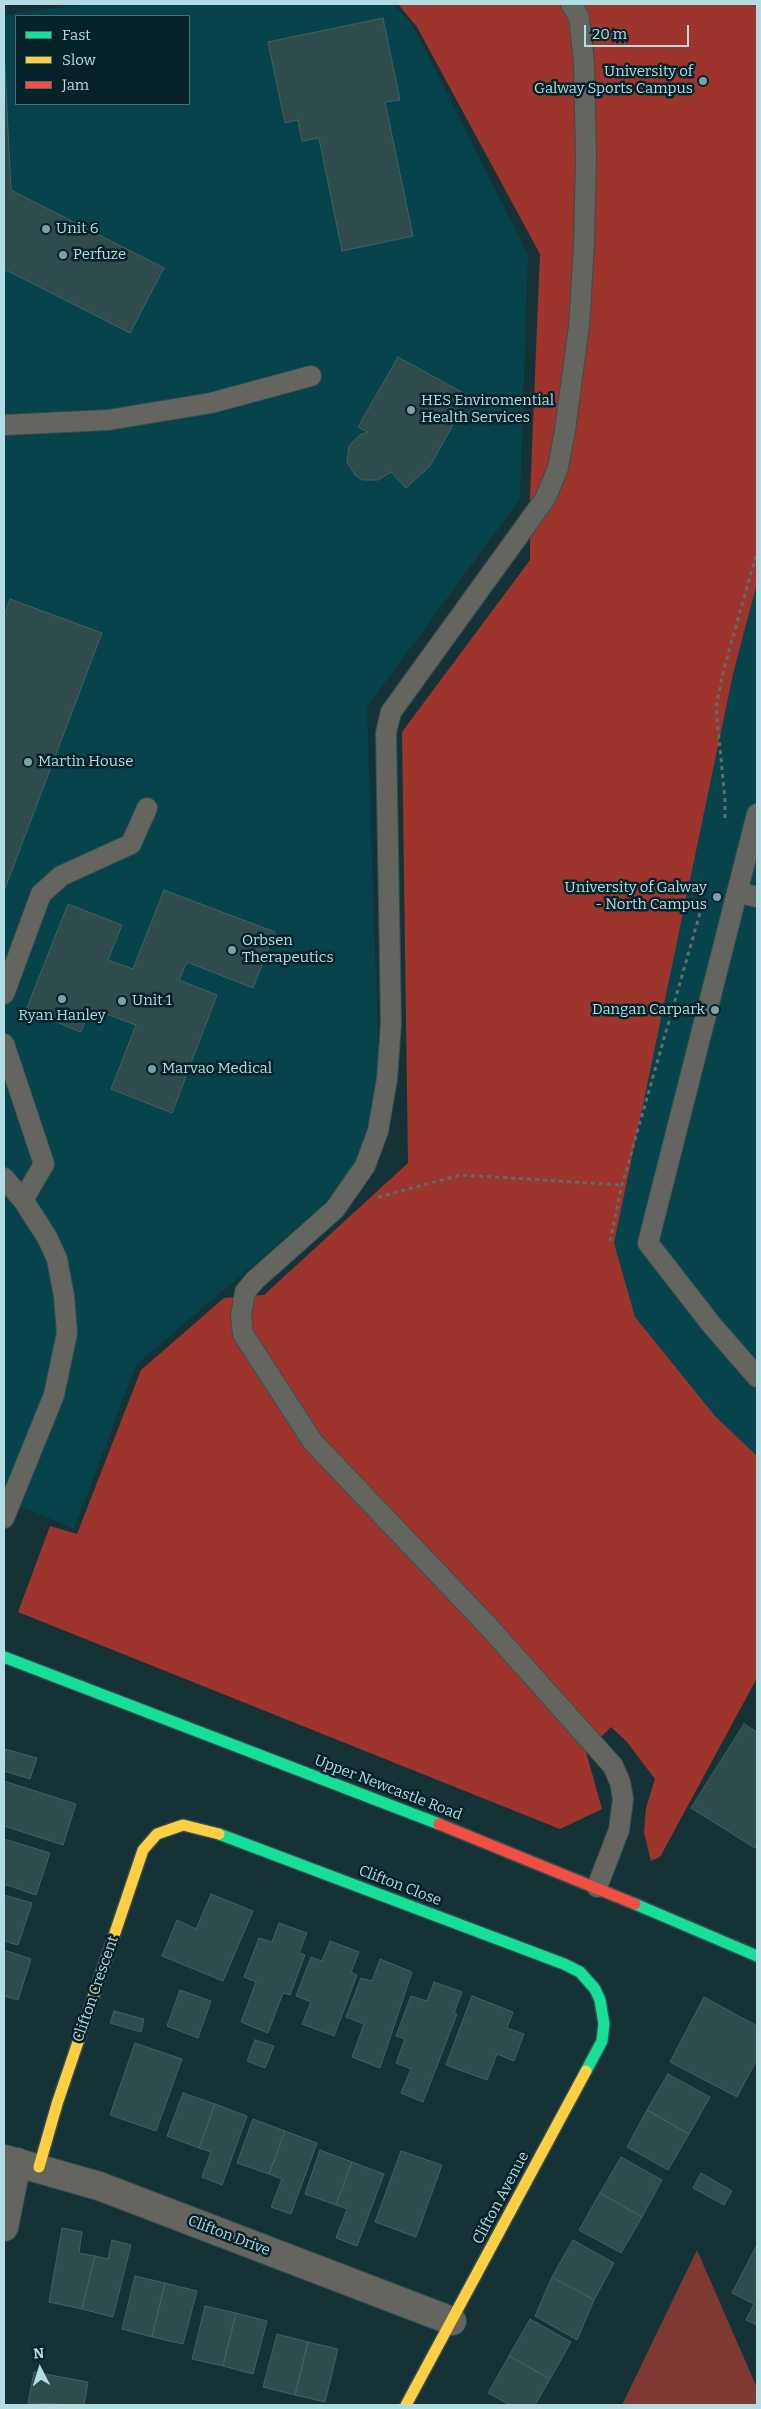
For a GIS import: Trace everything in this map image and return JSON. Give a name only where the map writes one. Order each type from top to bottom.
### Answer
[{"type":"street","name":"Upper Newcastle Road","points":[[4,1657],[346,1787],[597,1887],[757,1956]]},
{"type":"street","name":"Clifton Close","points":[[174,1827],[191,1826],[209,1830],[564,1964],[580,1972],[595,1989],[600,2000]]},
{"type":"street","name":"Clifton Crescent","points":[[4,2227],[20,2163],[57,2104],[143,1850],[157,1834],[174,1827]]},
{"type":"street","name":"Clifton Avenue","points":[[406,2405],[598,2049],[604,2031],[600,2000]]},
{"type":"street","name":"Clifton Drive","points":[[20,2163],[141,2202],[452,2321]]},
{"type":"lane","points":[[571,4],[579,17],[584,63],[586,157],[579,326],[558,468],[545,499],[391,712],[386,733],[391,1023],[388,1079],[378,1131],[365,1166],[335,1209],[255,1280],[245,1292],[241,1316],[243,1334],[313,1442],[489,1627],[613,1766],[620,1782],[622,1798],[619,1830],[597,1887]]},
{"type":"lane","points":[[4,425],[108,420],[211,403],[311,376]]},
{"type":"lane","points":[[4,994],[42,894],[60,876],[131,844],[147,808]]},
{"type":"lane","points":[[757,814],[648,1243],[711,1324],[757,1377]]},
{"type":"lane","points":[[737,892],[757,897]]},
{"type":"lane","points":[[4,1044],[44,1164],[23,1200]]},
{"type":"lane","points":[[4,1178],[23,1200],[47,1237],[57,1259],[64,1296],[67,1333],[54,1395],[4,1518]]},
{"type":"path","points":[[725,820],[725,800],[716,708],[723,672],[757,552]]},
{"type":"path","points":[[610,1241],[622,1184],[704,898]]},
{"type":"path","points":[[335,1209],[461,1175],[622,1184]]},
{"type":"shaded area","points":[[86,4],[393,4],[412,24],[528,254],[520,499],[367,707],[379,1076],[371,1131],[354,1171],[318,1209],[136,1365],[74,1529],[4,1499],[4,15]]},
{"type":"shaded area","points":[[398,4],[757,4],[757,583],[733,674],[614,1243],[635,1317],[715,1416],[757,1456],[757,1678],[660,1857],[651,1861],[644,1833],[646,1808],[655,1779],[627,1742],[611,1727],[586,1752],[602,1809],[560,1829],[18,1612],[50,1526],[77,1534],[141,1370],[224,1298],[264,1295],[408,1163],[402,732],[530,560],[530,497],[540,254],[417,27]]},
{"type":"shaded area","name":"University of Galway - North Campus","points":[[757,538],[757,1475],[645,1361],[597,1256]]},
{"type":"shaded area","points":[[697,2250],[757,2388],[757,2405],[622,2405]]},
{"type":"building","points":[[383,18],[400,100],[385,102],[413,236],[342,251],[319,138],[302,141],[298,120],[285,123],[268,42]]},
{"type":"building","name":"Unit 6","points":[[4,48],[11,190],[164,268],[130,333],[6,270],[4,273]]},
{"type":"building","points":[[398,357],[469,396],[430,466],[406,488],[391,472],[378,480],[362,480],[355,475],[347,462],[349,446],[360,435],[368,432],[358,427]]},
{"type":"building","name":"Martin House","points":[[10,599],[102,633],[4,891],[4,616]]},
{"type":"building","name":"Unit 1","points":[[164,890],[275,932],[253,988],[187,962],[179,980],[217,995],[172,1113],[111,1089],[136,1025],[90,1008],[81,1032],[26,1010],[68,904],[122,925],[108,960],[133,969]]},
{"type":"building","points":[[744,1724],[757,1732],[757,1844],[755,1848],[691,1808]]},
{"type":"building","points":[[5,1749],[37,1758],[30,1779],[4,1771]]},
{"type":"building","points":[[4,1781],[76,1804],[63,1845],[4,1826]]},
{"type":"building","points":[[4,1839],[50,1853],[36,1895],[4,1884]]},
{"type":"building","points":[[211,1894],[253,1911],[223,1981],[162,1956],[177,1920],[196,1929]]},
{"type":"building","points":[[4,1895],[32,1903],[18,1945],[4,1941]]},
{"type":"building","points":[[279,1923],[307,1933],[299,1953],[305,1955],[290,1995],[283,1993],[268,2033],[241,2022],[256,1982],[244,1977],[259,1938],[272,1942]]},
{"type":"building","points":[[330,1941],[359,1952],[351,1972],[357,1975],[334,2036],[302,2024],[311,2002],[296,1996],[311,1957],[322,1961]]},
{"type":"building","points":[[4,1950],[31,1959],[18,2000],[4,1996]]},
{"type":"building","points":[[380,1959],[412,1972],[380,2068],[352,2057],[364,2024],[346,2017],[361,1978],[372,1981]]},
{"type":"building","points":[[434,1982],[462,1992],[454,2013],[457,2014],[423,2102],[401,2093],[411,2069],[396,2063],[405,2039],[396,2036],[411,1996],[427,2001]]},
{"type":"building","points":[[180,1990],[211,2001],[198,2038],[167,2026]]},
{"type":"building","points":[[472,1996],[513,2012],[507,2028],[524,2034],[514,2061],[497,2054],[487,2080],[446,2065]]},
{"type":"building","points":[[704,1997],[757,2026],[757,2059],[737,2097],[670,2062]]},
{"type":"building","points":[[114,2011],[144,2019],[141,2032],[110,2023]]},
{"type":"building","points":[[255,2040],[274,2046],[265,2068],[247,2061]]},
{"type":"building","points":[[135,2043],[182,2059],[156,2131],[110,2115]]},
{"type":"building","points":[[668,2074],[710,2097],[689,2134],[647,2110]]},
{"type":"building","points":[[183,2093],[215,2104],[199,2148],[167,2136]]},
{"type":"building","points":[[215,2104],[247,2116],[222,2185],[202,2177],[211,2152],[199,2148]]},
{"type":"building","points":[[647,2110],[689,2134],[668,2170],[627,2147]]},
{"type":"building","points":[[253,2119],[285,2131],[269,2174],[237,2163]]},
{"type":"building","points":[[285,2131],[317,2143],[291,2214],[271,2207],[282,2179],[269,2174]]},
{"type":"building","points":[[320,2150],[352,2162],[336,2205],[305,2194]]},
{"type":"building","points":[[401,2151],[442,2165],[416,2237],[375,2222]]},
{"type":"building","points":[[621,2157],[662,2180],[642,2217],[600,2193]]},
{"type":"building","points":[[352,2162],[384,2174],[357,2246],[336,2238],[347,2209],[336,2205]]},
{"type":"building","points":[[701,2173],[732,2191],[724,2205],[693,2188]]},
{"type":"building","points":[[600,2193],[642,2217],[621,2253],[579,2230]]},
{"type":"building","points":[[62,2228],[82,2232],[79,2253],[95,2256],[82,2309],[49,2302]]},
{"type":"building","points":[[112,2240],[131,2245],[113,2317],[82,2309],[95,2256],[108,2259]]},
{"type":"building","points":[[573,2240],[614,2263],[594,2300],[552,2277]]},
{"type":"building","points":[[757,2245],[757,2325],[746,2320],[754,2304],[732,2293]]},
{"type":"building","points":[[135,2276],[165,2283],[152,2337],[122,2329]]},
{"type":"building","points":[[552,2277],[594,2300],[577,2340],[535,2316]]},
{"type":"building","points":[[165,2283],[197,2291],[183,2344],[152,2337]]},
{"type":"building","points":[[205,2306],[236,2313],[223,2366],[192,2359]]},
{"type":"building","points":[[236,2313],[267,2321],[253,2374],[223,2366]]},
{"type":"building","points":[[530,2319],[571,2342],[550,2379],[509,2356]]},
{"type":"building","points":[[277,2334],[308,2342],[295,2395],[263,2387]]},
{"type":"building","points":[[308,2342],[338,2349],[325,2402],[295,2395]]},
{"type":"building","points":[[509,2356],[550,2379],[535,2405],[510,2405],[488,2393]]},
{"type":"building","points":[[34,2372],[88,2382],[84,2405],[28,2403]]},
{"type":"traffic: fast","points":[[4,1657],[439,1824]]},
{"type":"traffic: fast","points":[[219,1834],[564,1964],[580,1972],[595,1989],[600,2000],[604,2024],[602,2041],[586,2071]]},
{"type":"traffic: fast","points":[[635,1904],[757,1956]]},
{"type":"traffic: slow","points":[[39,2167],[57,2104],[143,1850],[157,1834],[183,1825],[219,1834]]},
{"type":"traffic: slow","points":[[406,2405],[586,2071]]},
{"type":"traffic: jam","points":[[439,1824],[635,1904]]},
{"type":"place","name":"University of Galway Sports Campus","points":[[703,81]]},
{"type":"place","name":"Unit 6","points":[[46,229]]},
{"type":"place","name":"Perfuze","points":[[63,255]]},
{"type":"place","name":"HES Enviromential Health Services","points":[[411,410]]},
{"type":"place","name":"Martin House","points":[[28,762]]},
{"type":"place","name":"University of Galway - North Campus","points":[[717,897]]},
{"type":"place","name":"Orbsen Therapeutics","points":[[232,950]]},
{"type":"place","name":"Ryan Hanley","points":[[62,999]]},
{"type":"place","name":"Unit 1","points":[[122,1001]]},
{"type":"place","name":"Dangan Carpark","points":[[715,1010]]},
{"type":"place","name":"Marvao Medical","points":[[152,1069]]}]
